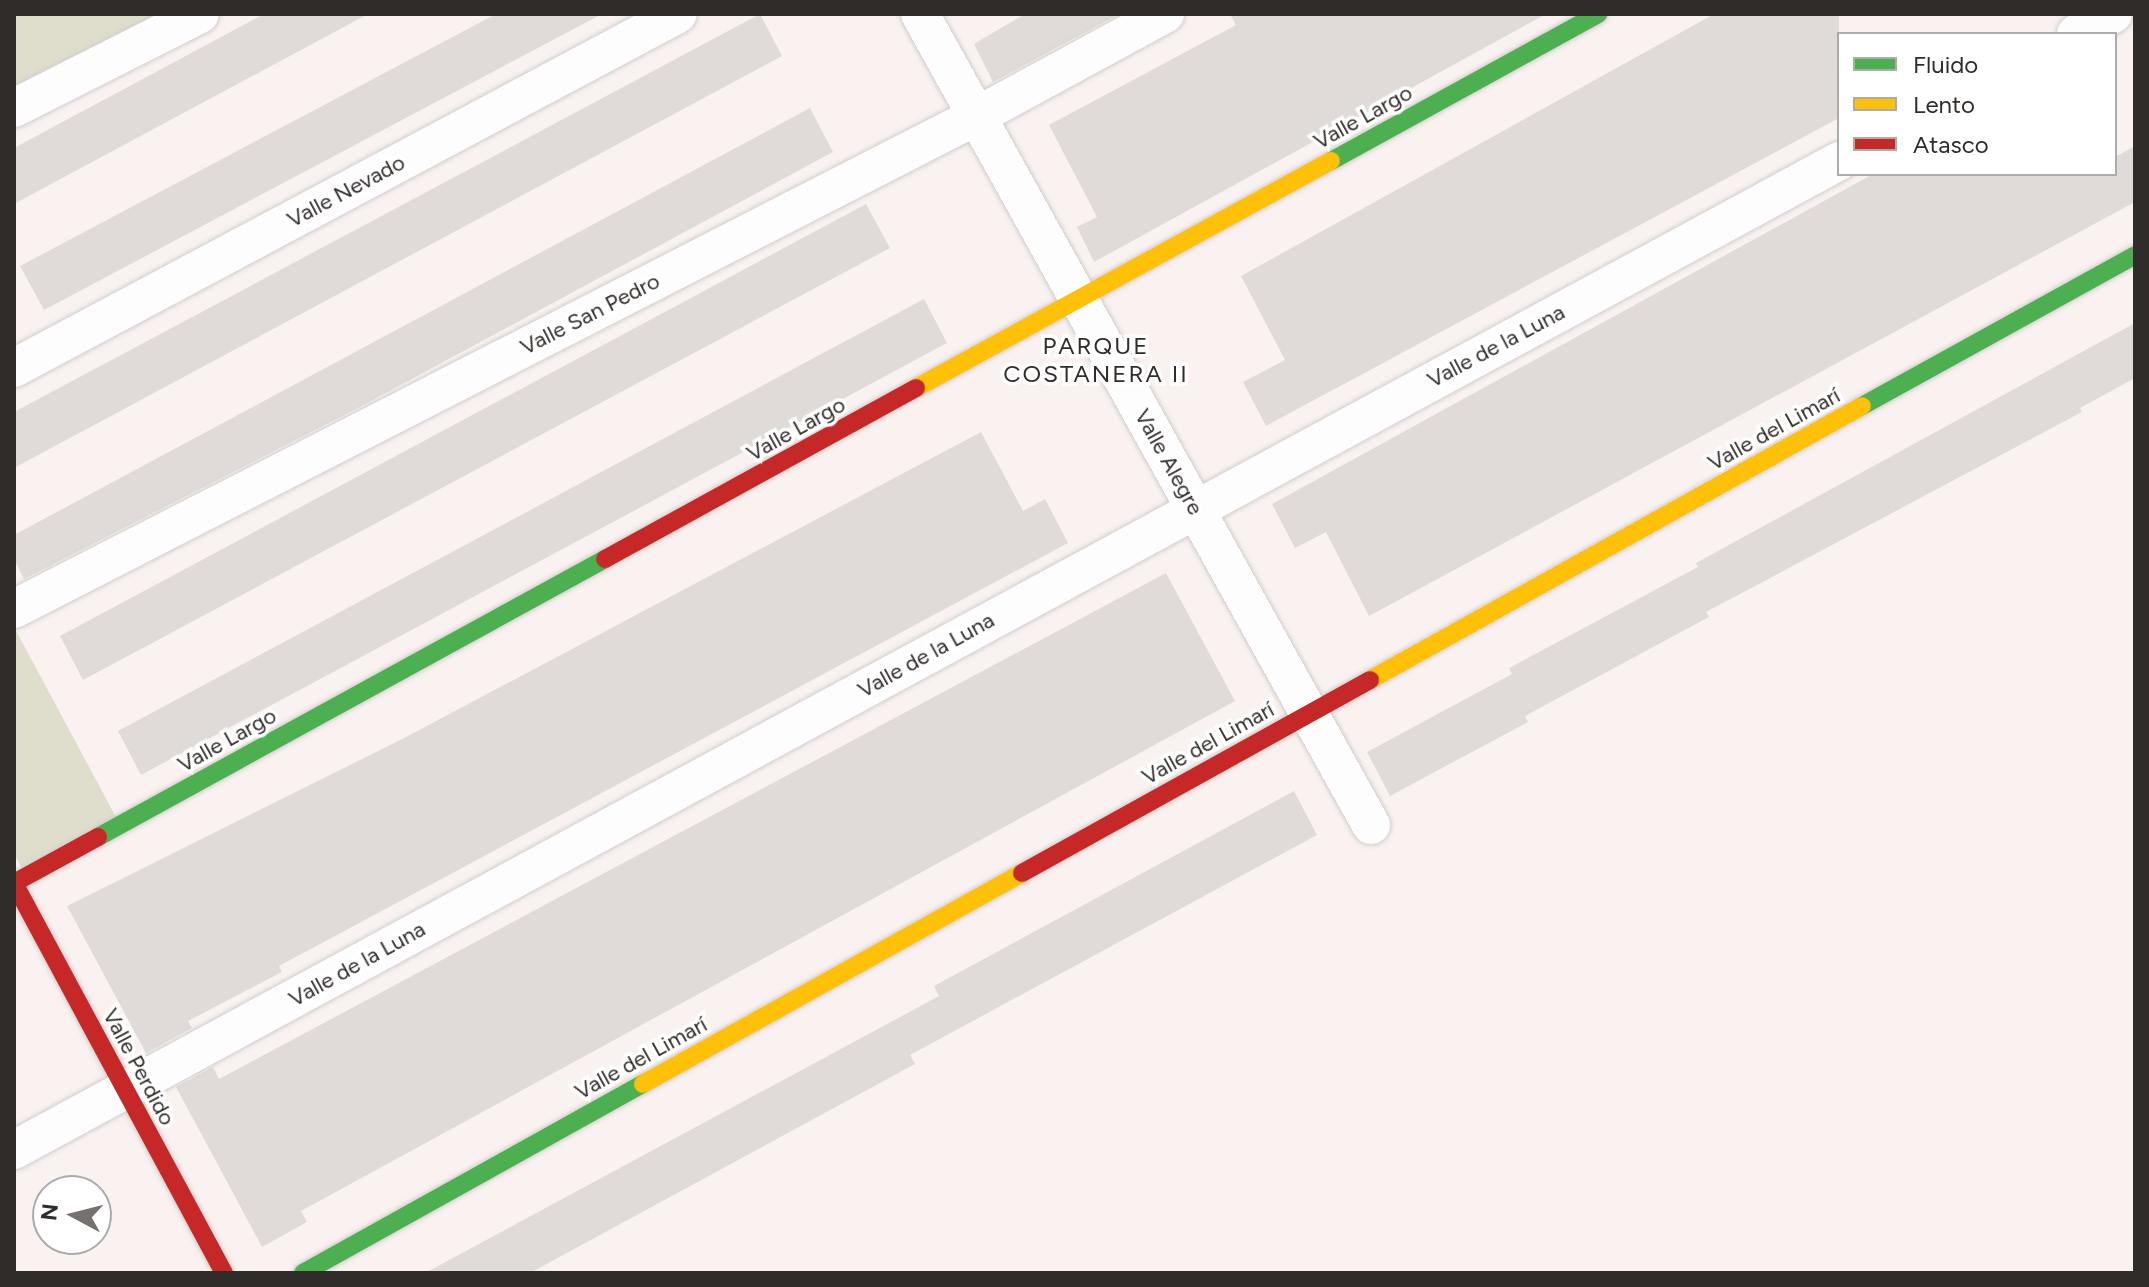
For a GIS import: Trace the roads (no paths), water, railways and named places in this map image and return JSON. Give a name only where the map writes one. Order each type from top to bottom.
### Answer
[{"type":"street","points":[[14,108],[200,14]]},
{"type":"street","name":"Valle Nevado","points":[[14,368],[678,14]]},
{"type":"street","name":"Valle Alegre","points":[[920,14],[1307,715],[1371,825]]},
{"type":"street","name":"Valle San Pedro","points":[[14,609],[977,116],[1165,14]]},
{"type":"street","name":"Valle Largo","points":[[14,883],[1081,301],[1598,14]]},
{"type":"street","points":[[2080,32],[2113,14]]},
{"type":"street","name":"Valle de la Luna","points":[[14,1150],[1837,162]]},
{"type":"street","name":"Valle del Limarí","points":[[303,1273],[2135,255]]},
{"type":"street","name":"Valle Perdido","points":[[14,883],[224,1273]]},
{"type":"district","name":"PARQUE COSTANERA II","points":[[1096,360]]}]
